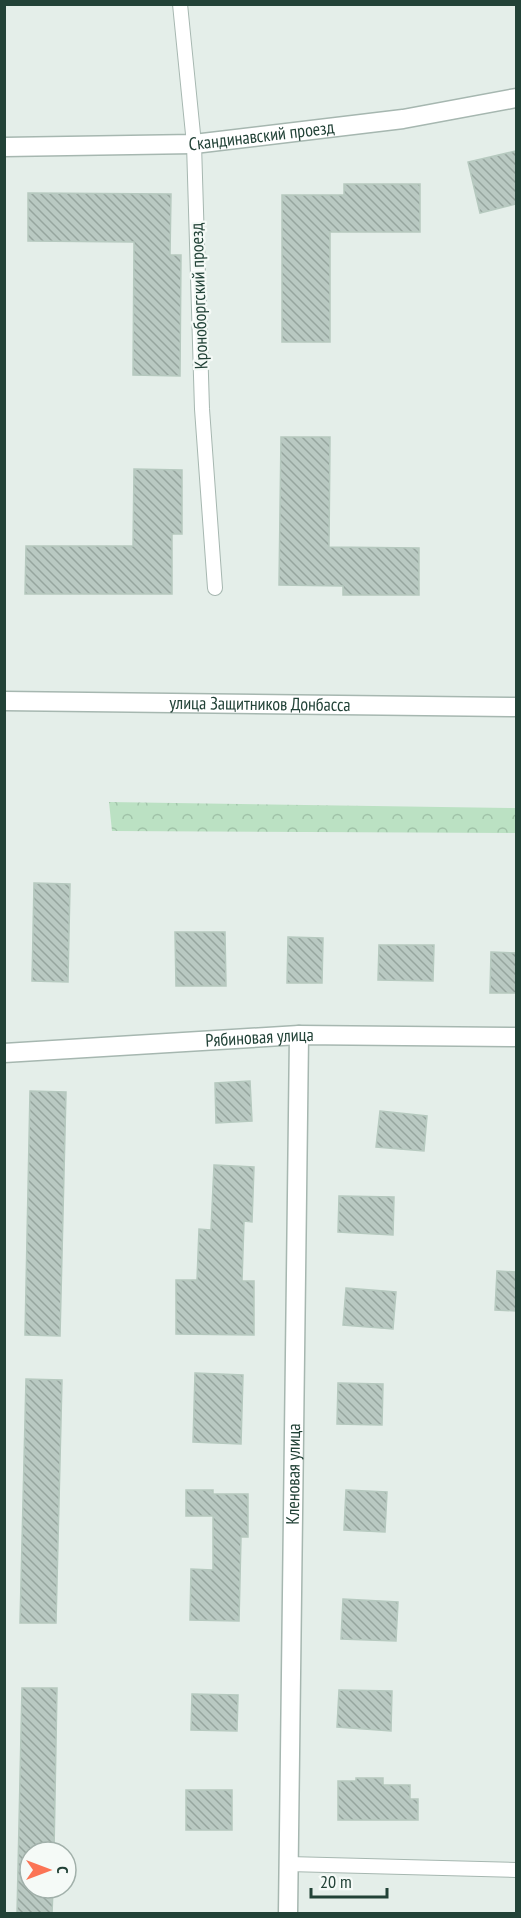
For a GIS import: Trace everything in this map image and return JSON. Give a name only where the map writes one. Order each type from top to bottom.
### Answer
[{"type":"street","name":"Скандинавский проезд","points":[[4,147],[194,144],[403,119],[516,98]]},
{"type":"street","name":"улица Защитников Донбасса","points":[[4,701],[516,706]]},
{"type":"street","name":"Рябиновая улица","points":[[4,1053],[299,1035],[516,1037]]},
{"type":"street","name":"Кленовая улица","points":[[288,1914],[299,1035]]},
{"type":"lane","name":"Кроноборгский проезд","points":[[180,4],[194,144],[202,409],[215,588]]},
{"type":"lane","points":[[288,1864],[516,1870]]},
{"type":"green space","points":[[109,802],[516,808],[516,833],[112,831]]},
{"type":"building","points":[[516,151],[516,204],[480,213],[468,162]]},
{"type":"building","points":[[344,184],[420,184],[420,232],[330,232],[330,342],[282,342],[282,195],[344,195]]},
{"type":"building","points":[[28,193],[171,194],[170,255],[181,255],[180,376],[133,375],[134,242],[28,241]]},
{"type":"building","points":[[281,437],[330,437],[329,547],[419,548],[419,595],[343,595],[343,586],[279,585]]},
{"type":"building","points":[[134,469],[182,470],[182,534],[172,534],[172,594],[25,594],[26,546],[133,546]]},
{"type":"building","points":[[34,883],[70,884],[68,982],[32,981]]},
{"type":"building","points":[[175,932],[225,932],[226,986],[176,986]]},
{"type":"building","points":[[288,937],[323,938],[322,983],[287,983]]},
{"type":"building","points":[[379,945],[434,945],[433,981],[378,980]]},
{"type":"building","points":[[491,952],[516,953],[516,993],[490,993]]},
{"type":"building","points":[[250,1081],[252,1121],[216,1123],[215,1083]]},
{"type":"building","points":[[30,1091],[66,1092],[60,1336],[25,1335]]},
{"type":"building","points":[[380,1111],[427,1116],[424,1151],[376,1147]]},
{"type":"building","points":[[214,1165],[254,1167],[252,1222],[244,1221],[242,1281],[254,1281],[254,1335],[176,1334],[176,1280],[197,1280],[199,1229],[211,1230]]},
{"type":"building","points":[[339,1196],[394,1197],[393,1235],[338,1232]]},
{"type":"building","points":[[497,1271],[516,1272],[516,1311],[495,1310]]},
{"type":"building","points":[[346,1288],[396,1292],[393,1329],[343,1325]]},
{"type":"building","points":[[195,1373],[243,1375],[241,1444],[193,1442]]},
{"type":"building","points":[[26,1379],[62,1380],[56,1623],[20,1623]]},
{"type":"building","points":[[338,1383],[383,1384],[382,1425],[337,1424]]},
{"type":"building","points":[[186,1490],[213,1490],[213,1494],[248,1494],[248,1537],[241,1537],[239,1621],[190,1620],[191,1569],[213,1570],[213,1516],[186,1516]]},
{"type":"building","points":[[346,1490],[387,1492],[385,1532],[344,1530]]},
{"type":"building","points":[[343,1599],[398,1602],[396,1641],[341,1639]]},
{"type":"building","points":[[22,1688],[57,1688],[54,1840],[19,1840]]},
{"type":"building","points":[[339,1690],[392,1691],[391,1731],[337,1727]]},
{"type":"building","points":[[192,1694],[238,1695],[237,1731],[191,1730]]},
{"type":"building","points":[[356,1778],[383,1778],[383,1785],[410,1785],[410,1799],[418,1799],[418,1820],[338,1820],[338,1781],[356,1781]]},
{"type":"building","points":[[186,1790],[232,1790],[232,1830],[186,1830]]},
{"type":"building","points":[[18,1869],[18,1900],[53,1900],[52,1914],[17,1914]]}]
